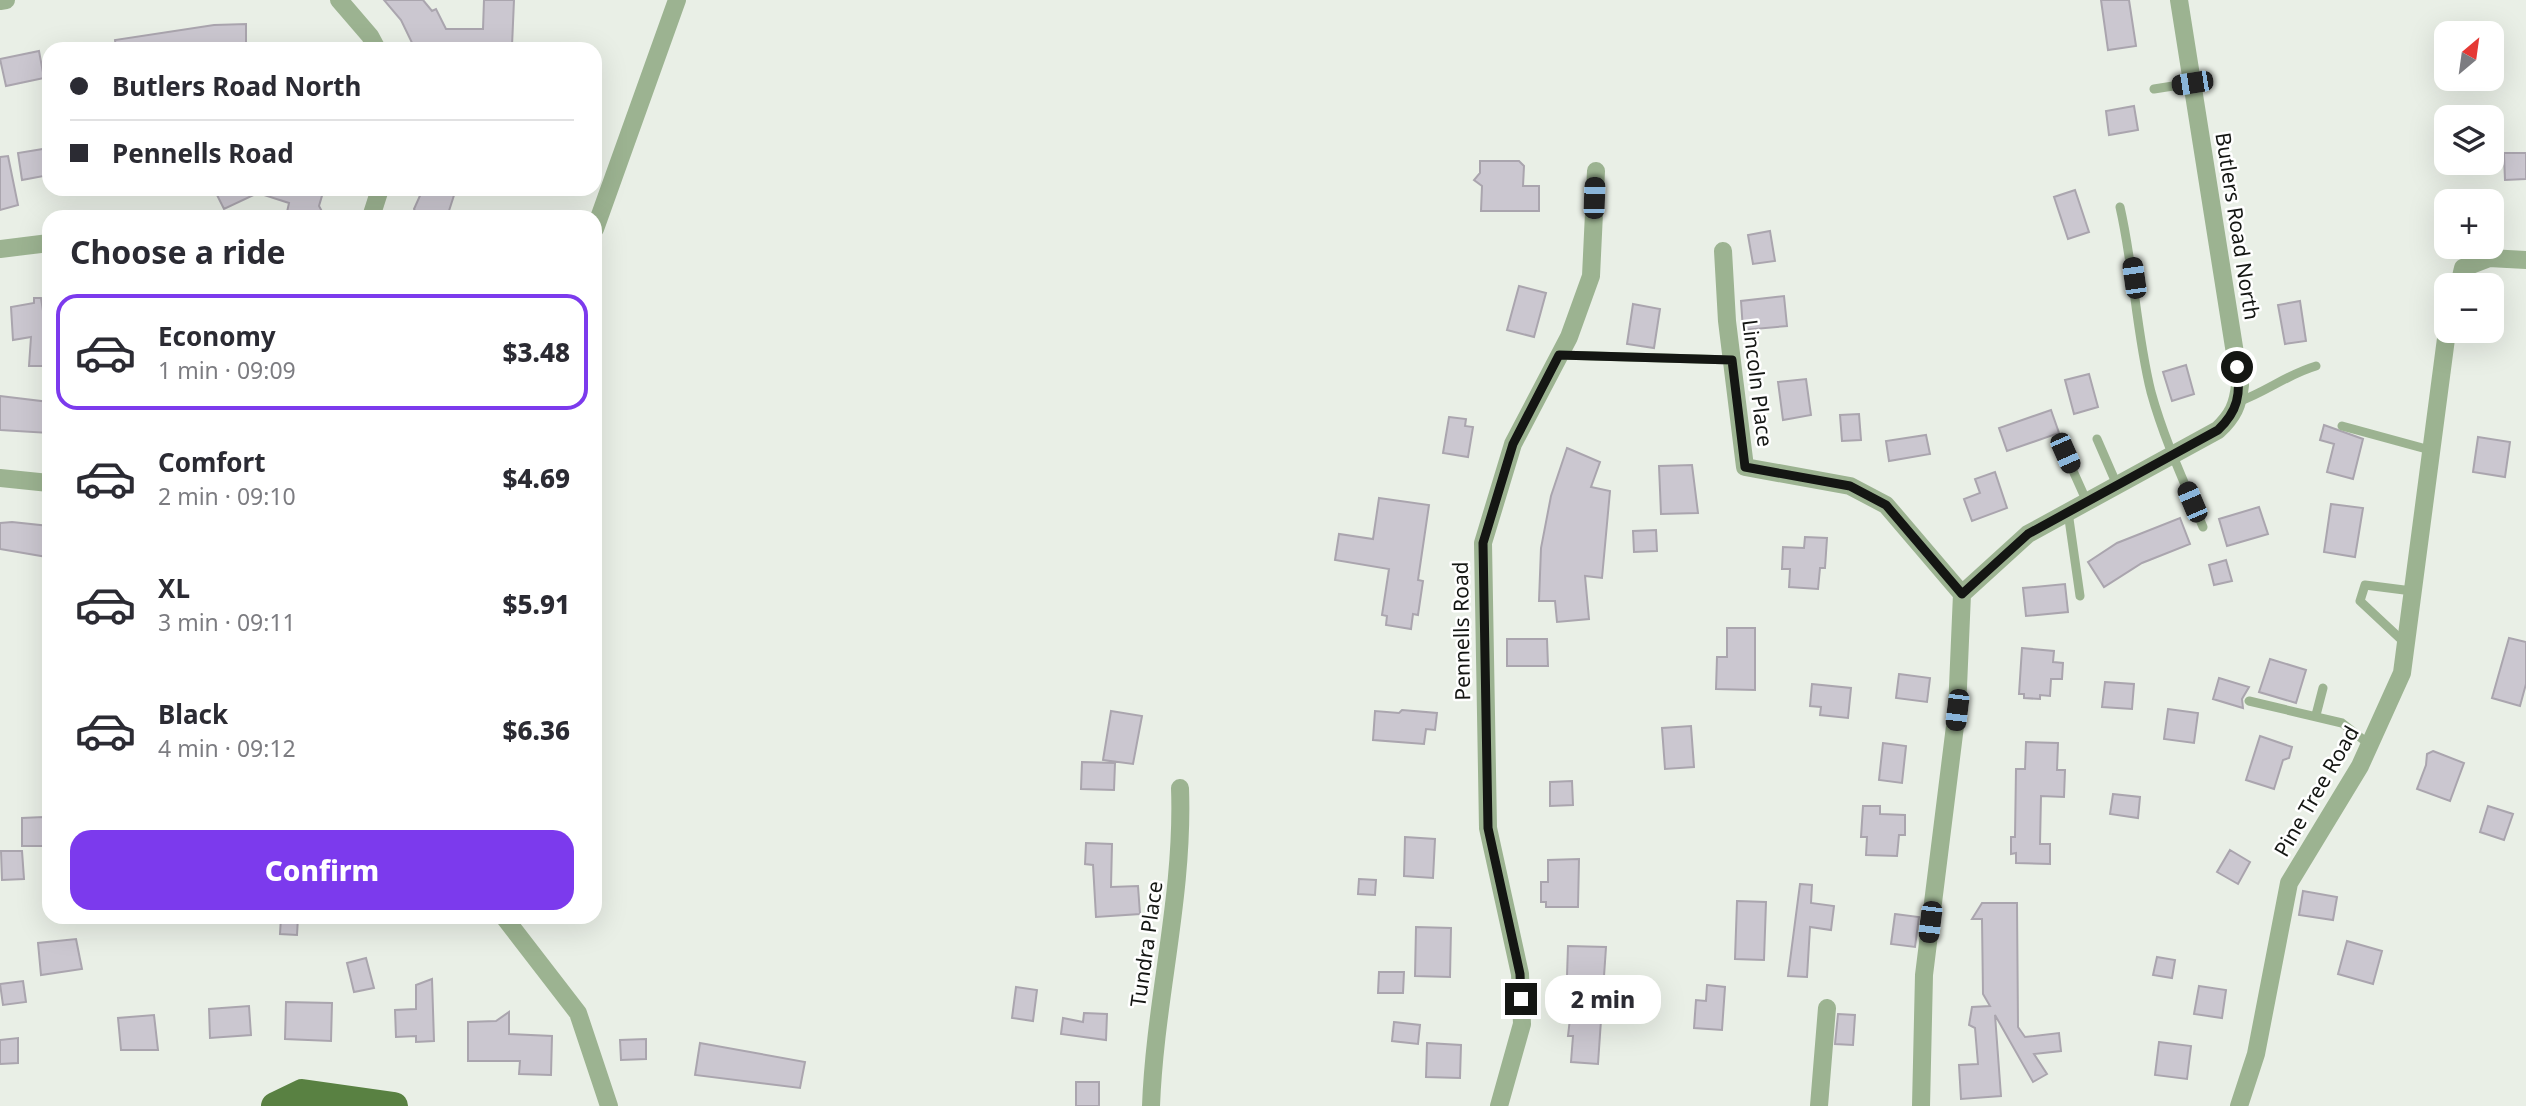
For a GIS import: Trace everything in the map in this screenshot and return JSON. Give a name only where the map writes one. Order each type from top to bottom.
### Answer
[{"type":"main road","points":[[275,1106],[302,1093],[394,1106]]},
{"type":"street","points":[[0,1],[6,0]]},
{"type":"street","points":[[339,0],[373,42]]},
{"type":"street","points":[[602,210],[672,23],[677,0]]},
{"type":"street","name":"Butlers Road North","points":[[2179,0],[2240,385],[2238,402]]},
{"type":"street","name":"Pennells Road","points":[[1499,1106],[1522,1024],[1520,974],[1488,828],[1483,543],[1513,444],[1559,355],[1591,276],[1595,172]]},
{"type":"street","points":[[0,249],[42,244]]},
{"type":"street","name":"Lincoln Place","points":[[1723,251],[1745,467],[1850,486],[1886,505],[1962,594]]},
{"type":"street","points":[[2467,273],[2489,258],[2526,260]]},
{"type":"street","name":"Pine Tree Road","points":[[2239,1106],[2256,1054],[2289,883],[2360,766],[2402,673],[2445,343]]},
{"type":"street","points":[[1921,1106],[1924,975],[1957,710],[1962,594],[2028,534],[2218,430],[2231,418],[2238,402]]},
{"type":"street","points":[[0,478],[42,482]]},
{"type":"street","name":"Tundra Place","points":[[1150,1106],[1158,1009],[1179,880],[1180,788]]},
{"type":"street","points":[[509,924],[578,1013],[609,1106]]},
{"type":"street","points":[[1819,1106],[1827,1008]]},
{"type":"lane","points":[[2154,89],[2192,83]]},
{"type":"lane","points":[[2120,207],[2130,252],[2151,390],[2170,456],[2203,527]]},
{"type":"lane","points":[[1559,355],[1732,360]]},
{"type":"lane","points":[[2238,402],[2260,394],[2291,373],[2316,366]]},
{"type":"lane","points":[[2342,426],[2430,450]]},
{"type":"lane","points":[[2097,439],[2117,485]]},
{"type":"lane","points":[[2065,453],[2087,502]]},
{"type":"lane","points":[[2068,512],[2080,596]]},
{"type":"lane","points":[[2406,644],[2372,616],[2360,601],[2361,592],[2365,585],[2412,591]]},
{"type":"lane","points":[[2316,715],[2323,688]]},
{"type":"lane","points":[[2249,701],[2342,723],[2370,745]]},
{"type":"building","points":[[384,0],[423,0],[432,11],[436,9],[446,29],[483,29],[484,0],[514,0],[512,42],[412,42],[401,20]]},
{"type":"building","points":[[2101,0],[2129,0],[2136,46],[2108,50]]},
{"type":"building","points":[[246,24],[246,42],[115,42],[115,40],[214,25]]},
{"type":"building","points":[[39,51],[42,78],[6,86],[0,59]]},
{"type":"building","points":[[2134,106],[2138,130],[2109,135],[2106,111]]},
{"type":"building","points":[[42,149],[42,176],[22,180],[18,153]]},
{"type":"building","points":[[2504,153],[2526,153],[2526,179],[2505,180]]},
{"type":"building","points":[[8,156],[18,205],[0,210],[0,157]]},
{"type":"building","points":[[1480,161],[1519,161],[1524,166],[1523,186],[1539,186],[1539,211],[1481,211],[1482,186],[1474,180],[1480,173]]},
{"type":"building","points":[[2075,190],[2089,232],[2068,239],[2054,197]]},
{"type":"building","points":[[218,196],[252,196],[224,209]]},
{"type":"building","points":[[267,196],[322,196],[319,206],[321,210],[287,210],[289,203]]},
{"type":"building","points":[[420,196],[454,196],[449,210],[414,209]]},
{"type":"building","points":[[1770,231],[1775,261],[1753,264],[1748,235]]},
{"type":"building","points":[[1519,286],[1546,293],[1534,337],[1507,330]]},
{"type":"building","points":[[1784,296],[1787,326],[1743,330],[1741,301]]},
{"type":"building","points":[[34,298],[41,298],[42,366],[29,366],[31,337],[13,340],[11,307],[34,303]]},
{"type":"building","points":[[2300,301],[2306,341],[2285,344],[2278,305]]},
{"type":"building","points":[[1633,304],[1660,309],[1654,348],[1627,344]]},
{"type":"building","points":[[2186,365],[2194,394],[2172,401],[2163,372]]},
{"type":"building","points":[[2089,374],[2098,407],[2074,414],[2065,380]]},
{"type":"building","points":[[1806,379],[1811,415],[1783,420],[1778,382]]},
{"type":"building","points":[[0,396],[42,401],[42,433],[0,430]]},
{"type":"building","points":[[2051,410],[2059,433],[2007,451],[1999,428]]},
{"type":"building","points":[[1859,414],[1861,440],[1842,441],[1840,415]]},
{"type":"building","points":[[1449,417],[1466,419],[1465,426],[1473,427],[1468,457],[1443,453]]},
{"type":"building","points":[[2324,425],[2363,439],[2353,479],[2327,472],[2334,444],[2320,440]]},
{"type":"building","points":[[1926,435],[1930,454],[1889,461],[1886,441]]},
{"type":"building","points":[[2478,437],[2510,442],[2505,477],[2473,472]]},
{"type":"building","points":[[1567,448],[1600,462],[1591,487],[1610,491],[1602,578],[1585,576],[1589,619],[1557,622],[1555,601],[1539,601],[1541,548],[1551,496]]},
{"type":"building","points":[[1692,465],[1698,513],[1661,514],[1659,466]]},
{"type":"building","points":[[1995,472],[2007,508],[1972,521],[1964,499],[1980,493],[1975,479]]},
{"type":"building","points":[[1379,498],[1429,505],[1418,580],[1423,581],[1418,615],[1413,614],[1411,629],[1386,625],[1387,616],[1382,615],[1389,569],[1335,560],[1339,534],[1373,539]]},
{"type":"building","points":[[2331,504],[2363,508],[2355,557],[2324,552]]},
{"type":"building","points":[[2259,507],[2268,534],[2227,546],[2219,519]]},
{"type":"building","points":[[2180,518],[2190,544],[2142,563],[2104,587],[2088,562],[2117,543]]},
{"type":"building","points":[[0,523],[42,525],[42,556],[0,549]]},
{"type":"building","points":[[1656,530],[1657,551],[1634,552],[1633,531]]},
{"type":"building","points":[[1805,537],[1827,538],[1825,568],[1820,568],[1818,589],[1789,587],[1790,569],[1782,569],[1783,547],[1804,548]]},
{"type":"building","points":[[2226,560],[2232,581],[2214,585],[2209,565]]},
{"type":"building","points":[[2065,584],[2068,612],[2026,616],[2023,588]]},
{"type":"building","points":[[1727,628],[1755,628],[1755,690],[1716,689],[1717,657],[1727,657]]},
{"type":"building","points":[[2509,638],[2526,642],[2526,684],[2520,706],[2492,698]]},
{"type":"building","points":[[1507,639],[1547,639],[1548,666],[1507,666]]},
{"type":"building","points":[[2022,648],[2054,651],[2053,662],[2063,663],[2062,679],[2051,679],[2050,696],[2040,695],[2040,699],[2024,698],[2024,694],[2019,694]]},
{"type":"building","points":[[2270,659],[2306,670],[2296,703],[2259,692]]},
{"type":"building","points":[[1899,674],[1930,678],[1927,702],[1896,698]]},
{"type":"building","points":[[2219,678],[2249,687],[2242,699],[2243,708],[2213,699]]},
{"type":"building","points":[[2105,682],[2134,684],[2132,709],[2102,707]]},
{"type":"building","points":[[1812,684],[1851,688],[1848,718],[1820,715],[1821,707],[1810,706]]},
{"type":"building","points":[[2168,709],[2198,713],[2194,743],[2164,739]]},
{"type":"building","points":[[1402,710],[1437,713],[1435,730],[1426,729],[1424,744],[1373,740],[1375,711],[1399,713]]},
{"type":"building","points":[[1111,711],[1142,716],[1133,764],[1103,760]]},
{"type":"building","points":[[1691,726],[1694,767],[1665,769],[1662,728]]},
{"type":"building","points":[[2260,736],[2292,747],[2289,758],[2283,760],[2274,789],[2246,780]]},
{"type":"building","points":[[2026,742],[2058,743],[2057,770],[2065,770],[2064,797],[2041,796],[2040,844],[2050,844],[2050,864],[2016,863],[2016,853],[2011,854],[2011,837],[2015,837],[2016,769],[2025,769]]},
{"type":"building","points":[[1883,743],[1906,746],[1902,783],[1879,780]]},
{"type":"building","points":[[2433,751],[2464,763],[2450,801],[2417,789],[2427,754]]},
{"type":"building","points":[[1082,762],[1115,763],[1114,790],[1081,789]]},
{"type":"building","points":[[1572,781],[1573,805],[1550,806],[1550,782]]},
{"type":"building","points":[[2113,794],[2140,797],[2138,818],[2110,814]]},
{"type":"building","points":[[1863,806],[1880,806],[1880,814],[1905,815],[1905,835],[1899,835],[1897,856],[1866,855],[1867,837],[1861,837]]},
{"type":"building","points":[[2488,806],[2513,814],[2504,840],[2480,832]]},
{"type":"building","points":[[42,817],[42,846],[22,846],[22,818]]},
{"type":"building","points":[[1405,837],[1435,839],[1433,878],[1404,876]]},
{"type":"building","points":[[1086,843],[1112,844],[1111,887],[1138,886],[1140,914],[1096,917],[1093,865],[1085,864]]},
{"type":"building","points":[[2230,850],[2250,862],[2238,884],[2217,872]]},
{"type":"building","points":[[1,851],[22,851],[24,879],[2,880]]},
{"type":"building","points":[[1579,859],[1578,907],[1546,907],[1546,902],[1541,902],[1541,882],[1548,882],[1548,860]]},
{"type":"building","points":[[1359,879],[1376,880],[1375,895],[1358,894]]},
{"type":"building","points":[[1800,884],[1812,885],[1811,903],[1834,906],[1831,930],[1810,927],[1807,977],[1788,976]]},
{"type":"building","points":[[2303,891],[2337,897],[2333,920],[2299,915]]},
{"type":"building","points":[[1737,901],[1766,902],[1764,960],[1735,959]]},
{"type":"building","points":[[1982,903],[2017,903],[2018,1027],[2025,1037],[2059,1033],[2061,1051],[2034,1054],[2047,1074],[2033,1082],[1995,1015],[2001,1096],[1961,1099],[1959,1065],[1978,1064],[1975,1028],[1969,1025],[1972,1007],[1990,1006],[1983,994],[1982,919],[1972,919]]},
{"type":"building","points":[[1895,914],[1919,917],[1915,947],[1891,944]]},
{"type":"building","points":[[281,924],[298,924],[297,935],[280,934]]},
{"type":"building","points":[[1416,927],[1451,928],[1450,977],[1415,976]]},
{"type":"building","points":[[76,939],[82,969],[41,975],[38,943]]},
{"type":"building","points":[[2347,941],[2382,951],[2373,984],[2338,974]]},
{"type":"building","points":[[1568,946],[1606,947],[1598,1064],[1571,1062],[1573,1036],[1568,1036],[1571,1010],[1576,1011],[1577,977],[1567,976]]},
{"type":"building","points":[[2157,957],[2175,960],[2172,978],[2153,975]]},
{"type":"building","points":[[366,958],[374,988],[354,992],[347,963]]},
{"type":"building","points":[[1379,972],[1404,972],[1403,993],[1378,993]]},
{"type":"building","points":[[432,979],[434,1041],[416,1042],[416,1036],[396,1037],[395,1010],[416,1009],[416,985]]},
{"type":"building","points":[[23,981],[26,1002],[3,1005],[0,984]]},
{"type":"building","points":[[1707,985],[1725,987],[1722,1030],[1694,1028],[1696,1000],[1706,1001]]},
{"type":"building","points":[[2199,986],[2226,990],[2222,1018],[2194,1014]]},
{"type":"building","points":[[1016,987],[1037,990],[1033,1021],[1012,1018]]},
{"type":"building","points":[[286,1002],[332,1003],[331,1041],[285,1039]]},
{"type":"building","points":[[249,1006],[251,1035],[210,1038],[209,1009]]},
{"type":"building","points":[[509,1012],[509,1034],[552,1036],[551,1075],[519,1074],[520,1061],[468,1061],[468,1022],[496,1021]]},
{"type":"building","points":[[1084,1013],[1107,1014],[1106,1040],[1061,1034],[1063,1018],[1083,1022]]},
{"type":"building","points":[[1838,1014],[1855,1015],[1853,1045],[1835,1044]]},
{"type":"building","points":[[154,1015],[158,1050],[121,1050],[118,1018]]},
{"type":"building","points":[[1394,1022],[1420,1025],[1418,1044],[1392,1041]]},
{"type":"building","points":[[18,1038],[18,1063],[0,1064],[0,1040]]},
{"type":"building","points":[[646,1039],[646,1059],[621,1060],[620,1040]]},
{"type":"building","points":[[2159,1042],[2191,1046],[2187,1079],[2155,1075]]},
{"type":"building","points":[[700,1043],[805,1062],[800,1088],[695,1075]]},
{"type":"building","points":[[1427,1043],[1461,1045],[1460,1078],[1426,1077]]},
{"type":"building","points":[[1076,1082],[1099,1082],[1099,1106],[1076,1106]]},
{"type":"route","points":[[1521,999],[1520,974],[1488,828],[1482,630],[1483,543],[1513,444],[1559,355],[1732,360],[1745,467],[1850,486],[1886,505],[1962,594],[2028,534],[2218,430],[2231,418],[2238,402],[2240,385],[2237,367]]}]
